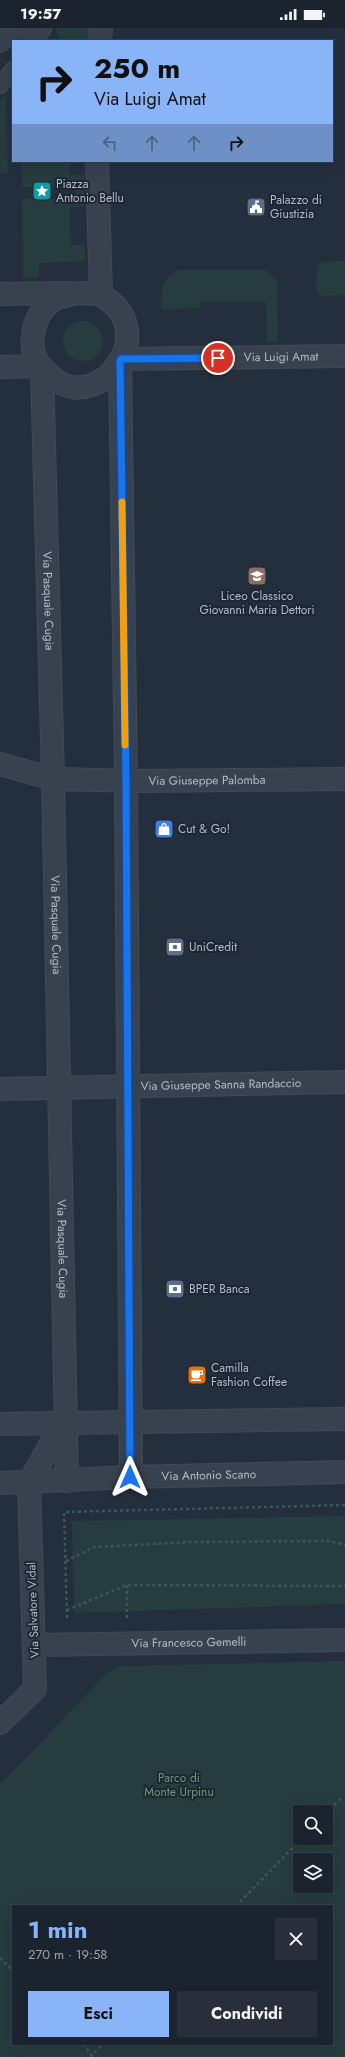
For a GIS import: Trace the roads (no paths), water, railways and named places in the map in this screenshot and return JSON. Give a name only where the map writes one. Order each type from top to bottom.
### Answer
[{"type":"street","points":[[0,41],[9,28]]},
{"type":"street","points":[[100,40],[101,28]]},
{"type":"street","points":[[97,162],[101,295]]},
{"type":"street","points":[[0,294],[78,293],[101,295],[119,312],[126,325],[126,351],[111,374],[99,382],[82,387],[58,382],[41,367],[34,352],[33,330],[42,311],[56,299],[78,293]]},
{"type":"street","name":"Via Luigi Amat","points":[[120,360],[345,356]]},
{"type":"street","points":[[120,360],[126,781],[130,1477]]},
{"type":"street","points":[[0,367],[41,367]]},
{"type":"street","name":"Via Pasquale Cugia","points":[[41,367],[53,779],[67,1480]]},
{"type":"street","name":"Via Giuseppe Palomba","points":[[0,764],[53,779],[126,781],[345,779]]},
{"type":"street","name":"Via Giuseppe Sanna Randaccio","points":[[0,1089],[345,1082]]},
{"type":"street","points":[[0,1424],[345,1419]]},
{"type":"street","points":[[29,1482],[51,1443],[66,1423]]},
{"type":"street","name":"Via Antonio Scano","points":[[0,1483],[130,1477],[345,1472]]},
{"type":"street","name":"Via Salvatore Vidal","points":[[0,1723],[35,1689],[29,1482]]},
{"type":"street","name":"Via Francesco Gemelli","points":[[34,1646],[345,1640]]},
{"type":"lane","points":[[0,86],[12,70]]},
{"type":"place","name":"Piazza Antonio Bellu","points":[[42,191]]},
{"type":"place","name":"Palazzo di Giustizia","points":[[256,207]]},
{"type":"place","name":"Liceo Classico Giovanni Maria Dettori","points":[[257,576]]},
{"type":"place","name":"Cut & Go!","points":[[164,829]]},
{"type":"place","name":"UniCredit","points":[[175,947]]},
{"type":"place","name":"BPER Banca","points":[[175,1289]]},
{"type":"place","name":"Camilla Fashion Coffee","points":[[197,1375]]},
{"type":"park label","name":"Parco di Monte Urpinu","points":[[179,1785]]}]
